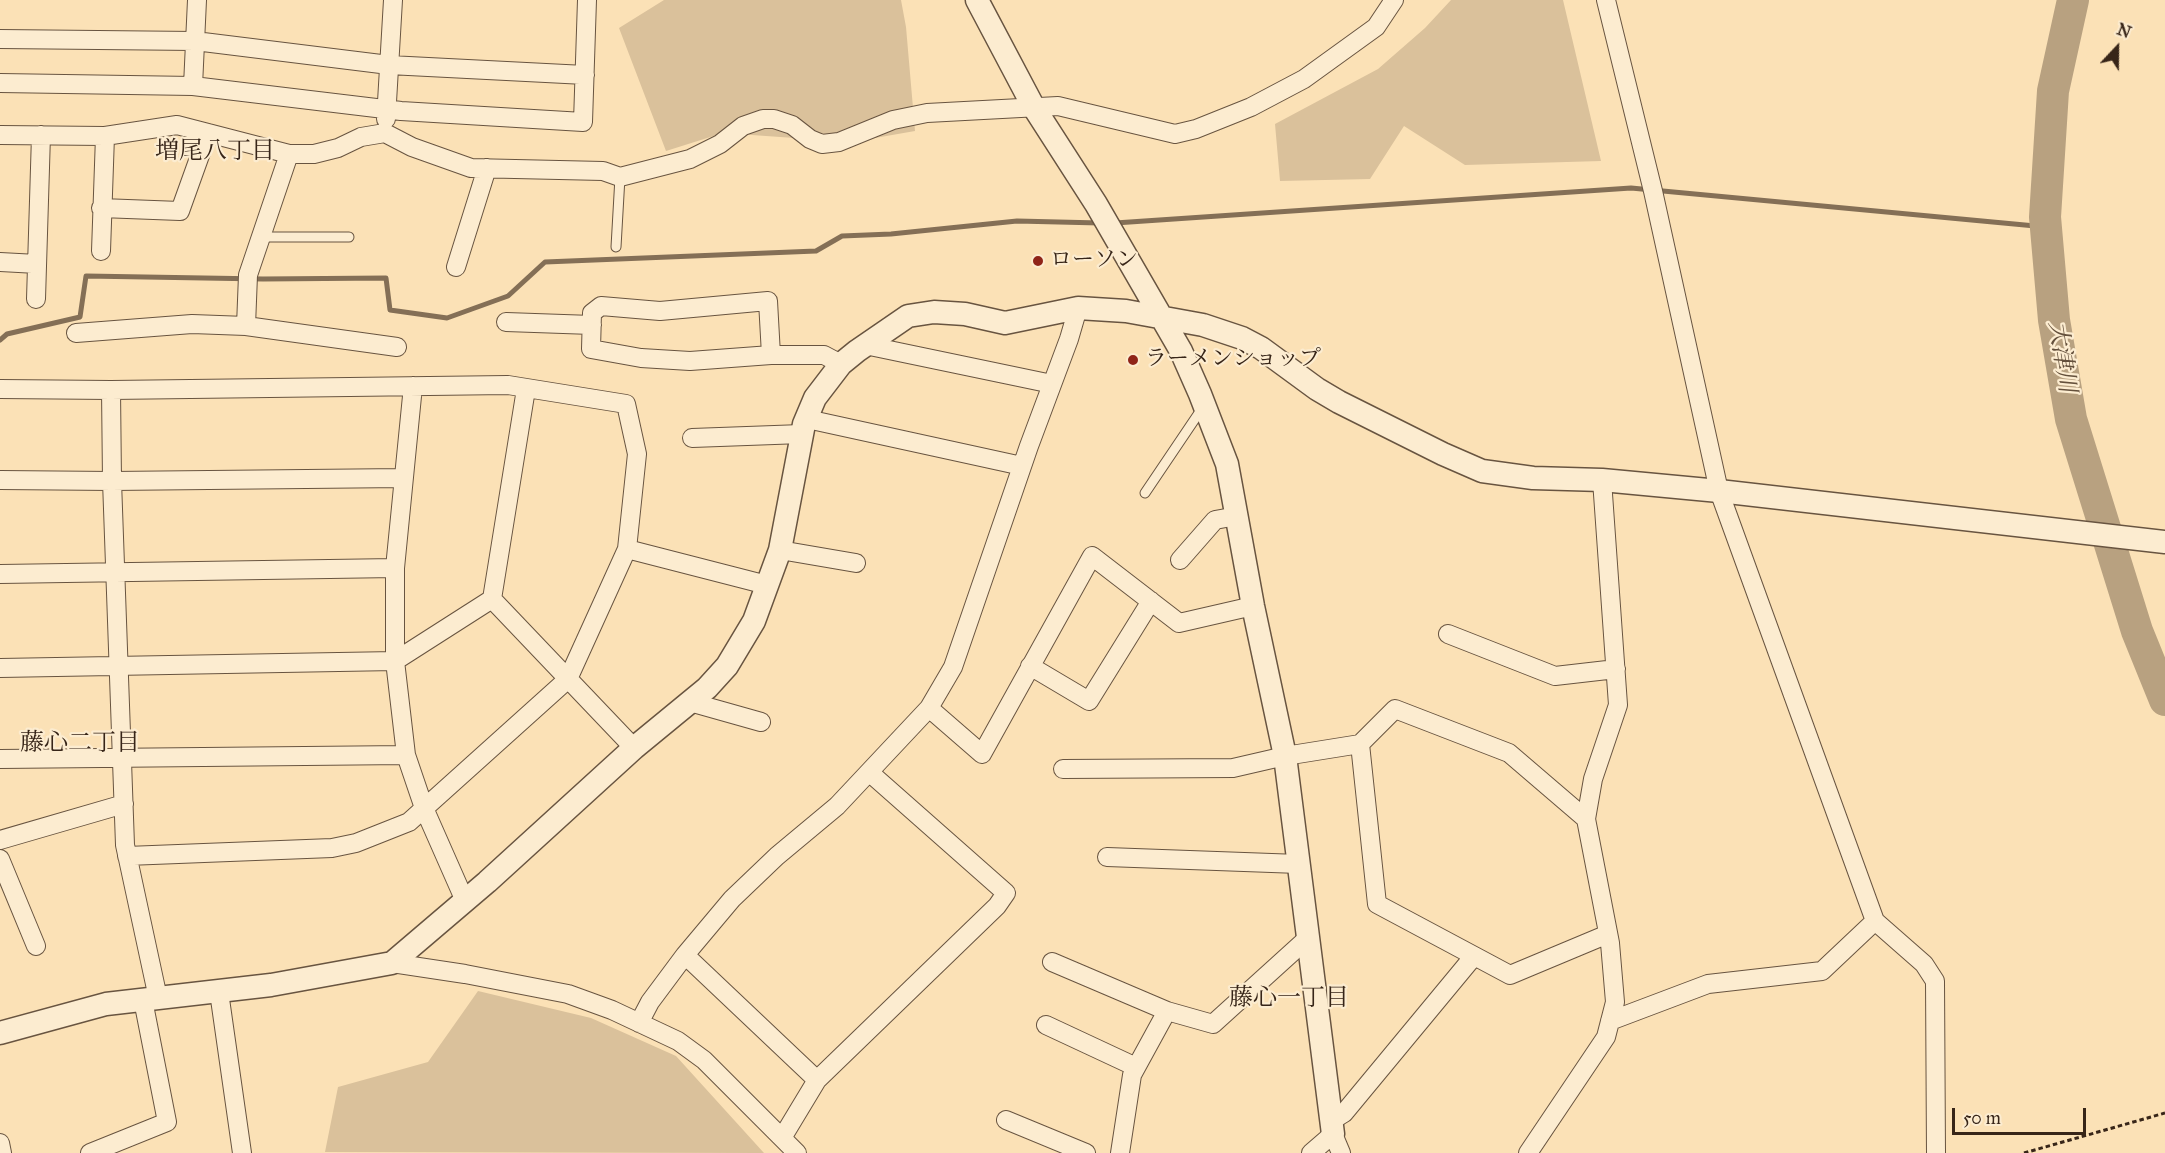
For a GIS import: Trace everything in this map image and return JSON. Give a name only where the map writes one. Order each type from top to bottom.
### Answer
[{"type":"street","points":[[193,86],[197,0]]},
{"type":"street","points":[[386,133],[393,0]]},
{"type":"street","points":[[0,83],[193,86],[386,109],[584,122],[587,0]]},
{"type":"street","points":[[977,0],[1033,106],[1096,204],[1181,351],[1227,464],[1253,606],[1285,756],[1335,1136]]},
{"type":"street","points":[[0,135],[105,136],[177,125],[289,154],[314,154],[338,148],[361,137],[386,133],[412,147],[471,168],[603,171],[620,177],[690,159],[720,144],[743,126],[763,118],[781,120],[822,144],[838,142],[892,120],[927,113],[1033,106],[1058,106],[1175,134],[1196,129],[1251,108],[1304,79],[1376,27],[1394,0]]},
{"type":"street","points":[[1606,0],[1653,191],[1719,491],[1875,921],[1924,964],[1935,981],[1936,1153]]},
{"type":"street","points":[[0,39],[195,41],[389,65],[585,75]]},
{"type":"street","points":[[101,208],[180,211],[208,133]]},
{"type":"street","points":[[36,299],[41,135]]},
{"type":"street","points":[[100,251],[105,136]]},
{"type":"street","points":[[246,326],[248,275],[289,154]]},
{"type":"street","points":[[456,267],[487,168]]},
{"type":"street","points":[[0,262],[37,264]]},
{"type":"street","points":[[771,355],[768,301],[660,311],[601,306],[592,313],[591,349],[641,358],[690,361],[771,355],[824,355],[841,364]]},
{"type":"street","points":[[392,963],[465,901],[634,748],[707,688],[727,666],[754,621],[780,550],[804,427],[815,398],[841,364],[908,316],[934,312],[964,314],[1005,323],[1078,308],[1126,310],[1203,325],[1242,338],[1261,348],[1340,402],[1482,471],[1533,478],[1602,480],[1719,491],[2165,542]]},
{"type":"street","points":[[639,1023],[650,1002],[685,955],[732,899],[777,856],[837,806],[929,708],[953,667],[1078,308]]},
{"type":"street","points":[[506,322],[592,325]]},
{"type":"street","points":[[76,333],[192,324],[246,326],[397,347]]},
{"type":"street","points":[[865,345],[1052,384]]},
{"type":"street","points":[[0,389],[111,390],[508,385],[627,404],[637,454],[627,549],[568,679],[409,822],[356,843],[332,848],[127,856]]},
{"type":"street","points":[[413,386],[395,568],[395,661],[406,755],[424,808],[465,901]]},
{"type":"street","points":[[0,668],[395,661],[492,599],[526,389]]},
{"type":"street","points":[[90,1153],[167,1122],[151,999],[127,856],[112,481],[111,390]]},
{"type":"street","points":[[692,438],[804,427],[1022,466]]},
{"type":"street","points":[[0,480],[403,478]]},
{"type":"street","points":[[1528,1153],[1606,1037],[1615,1002],[1608,934],[1586,819],[1593,779],[1618,705],[1602,480]]},
{"type":"street","points":[[1180,560],[1215,520],[1237,516]]},
{"type":"street","points":[[627,549],[767,585]]},
{"type":"street","points":[[780,550],[856,563]]},
{"type":"street","points":[[929,708],[982,754],[1092,556],[1179,623],[1253,606]]},
{"type":"street","points":[[0,574],[395,568]]},
{"type":"street","points":[[492,599],[634,748]]},
{"type":"street","points":[[1030,666],[1089,701],[1151,601]]},
{"type":"street","points":[[1448,634],[1555,676],[1616,669]]},
{"type":"street","points":[[690,702],[761,722]]},
{"type":"street","points":[[1063,769],[1233,768],[1285,756],[1360,744],[1395,709],[1509,753],[1586,819]]},
{"type":"street","points":[[1360,744],[1377,904],[1510,975],[1608,934]]},
{"type":"street","points":[[0,759],[406,755]]},
{"type":"street","points":[[782,1138],[817,1080],[997,906],[1006,893],[869,772]]},
{"type":"street","points":[[0,840],[124,804]]},
{"type":"street","points":[[1107,856],[1299,864]]},
{"type":"street","points":[[0,859],[36,946]]},
{"type":"street","points":[[1610,1021],[1708,984],[1822,971],[1875,921]]},
{"type":"street","points":[[1052,962],[1167,1011],[1213,1024],[1309,937]]},
{"type":"street","points":[[685,955],[817,1080]]},
{"type":"street","points":[[1311,1153],[1335,1136],[1344,1113],[1474,956]]},
{"type":"street","points":[[0,1033],[95,1007],[271,985],[392,963],[465,974],[568,994],[612,1010],[678,1041],[704,1060],[796,1153]]},
{"type":"street","points":[[219,992],[242,1153]]},
{"type":"street","points":[[1120,1153],[1132,1075],[1167,1011]]},
{"type":"street","points":[[1046,1025],[1136,1067]]},
{"type":"street","points":[[1006,1120],[1086,1153]]},
{"type":"street","points":[[0,1143],[2,1153]]},
{"type":"lane","points":[[616,247],[620,177]]},
{"type":"lane","points":[[261,237],[349,237]]},
{"type":"lane","points":[[1145,493],[1204,405]]},
{"type":"path","points":[[2024,1153],[2165,1113]]},
{"type":"shaded area","points":[[664,0],[901,0],[906,27],[915,131],[852,142],[723,133],[666,151],[619,28]]},
{"type":"shaded area","points":[[1451,0],[1563,0],[1601,161],[1465,165],[1404,126],[1370,179],[1280,181],[1275,124],[1378,69],[1425,28]]},
{"type":"shaded area","points":[[478,991],[591,1018],[676,1056],[764,1153],[325,1152],[338,1087],[428,1062]]},
{"type":"waterway","name":"大津川","points":[[2073,0],[2053,91],[2045,217],[2054,320],[2071,419],[2137,631],[2165,700]]},
{"type":"waterway","points":[[1115,223],[1631,188],[2046,227]]},
{"type":"waterway","points":[[0,340],[7,334],[80,317],[86,276],[263,279],[386,278],[390,310],[447,318],[508,296],[545,262],[816,251],[842,236],[891,234],[1017,221],[1100,223]]},
{"type":"place","name":"ローソン","points":[[1038,261]]},
{"type":"place","name":"ラーメンショップ","points":[[1133,360]]},
{"type":"district","name":"増尾八丁目","points":[[215,152]]},
{"type":"district","name":"藤心二丁目","points":[[80,744]]},
{"type":"district","name":"藤心一丁目","points":[[1289,999]]}]
